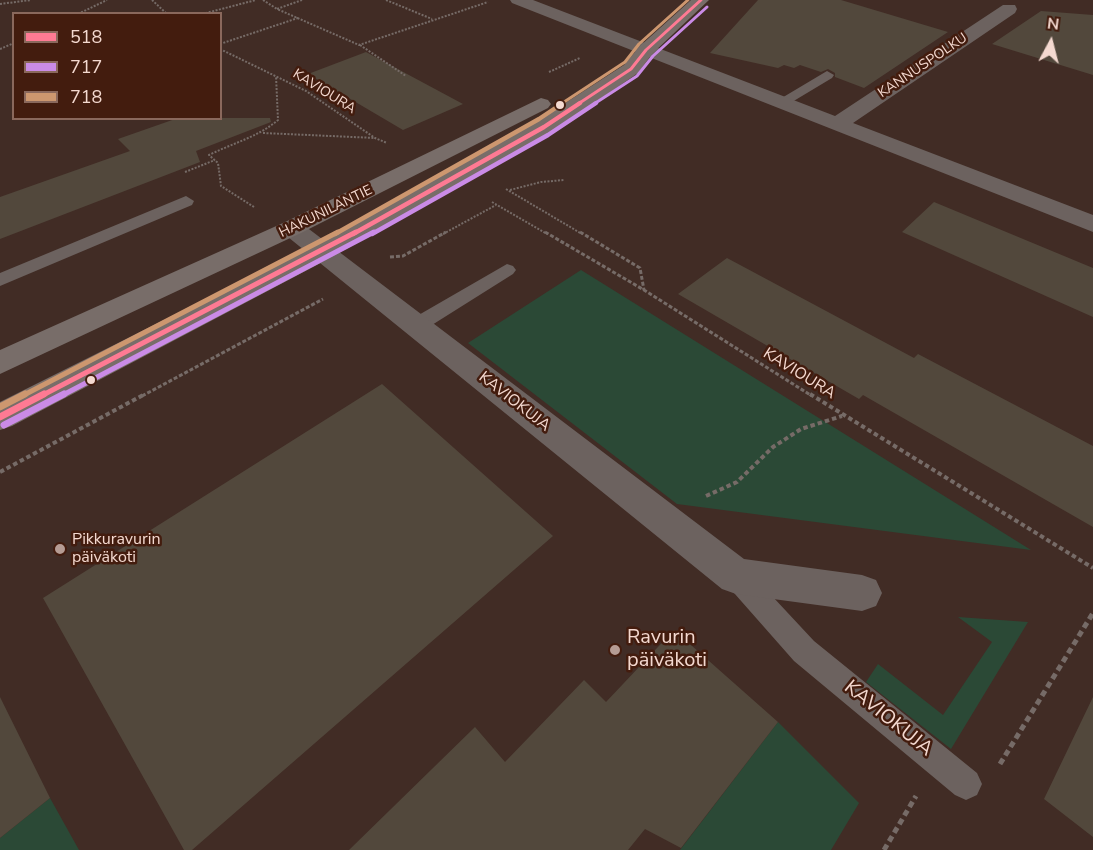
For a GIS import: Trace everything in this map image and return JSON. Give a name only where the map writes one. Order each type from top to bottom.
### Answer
[{"type":"main road","name":"HAKUNILANTIE","points":[[0,417],[322,251],[544,127],[631,69],[646,50],[701,0]]},
{"type":"main road","name":"HAKUNILANTIE","points":[[0,363],[292,228],[492,130],[565,91],[611,62],[646,50]]},
{"type":"street","points":[[518,0],[1093,224]]},
{"type":"street","name":"KANNUSPOLKU","points":[[838,124],[1009,9]]},
{"type":"street","name":"KAVIOKUJA","points":[[292,228],[736,576],[862,593]]},
{"type":"lane","points":[[783,102],[827,75]]},
{"type":"lane","points":[[0,279],[186,201]]},
{"type":"lane","points":[[417,325],[507,270]]},
{"type":"lane","name":"KAVIOKUJA","points":[[736,576],[804,651],[966,784]]},
{"type":"path","points":[[0,4],[31,0]]},
{"type":"path","points":[[82,12],[107,0]]},
{"type":"path","points":[[152,0],[165,12]]},
{"type":"path","points":[[210,12],[256,0]]},
{"type":"path","points":[[263,0],[277,9],[359,45],[406,76]]},
{"type":"path","points":[[277,9],[302,0]]},
{"type":"path","points":[[386,0],[433,19]]},
{"type":"path","points":[[359,45],[494,0]]},
{"type":"path","points":[[222,43],[299,18]]},
{"type":"path","name":"KAVIOURA","points":[[222,50],[306,91],[375,138],[391,145]]},
{"type":"path","points":[[262,133],[278,120],[276,75]]},
{"type":"path","points":[[255,208],[221,186],[218,163],[209,155],[237,141],[262,133],[375,138]]},
{"type":"path","points":[[510,190],[541,182],[564,180]]},
{"type":"path","points":[[501,185],[640,268],[644,290]]},
{"type":"path","name":"KAVIOURA","points":[[389,256],[403,256],[494,203],[644,290],[843,416],[1093,568]]},
{"type":"path","points":[[650,510],[704,498],[737,482],[773,447],[791,435],[801,429],[843,416]]},
{"type":"path","points":[[884,850],[926,780],[966,784],[993,774],[1093,612]]},
{"type":"green space","points":[[581,270],[1031,550],[677,504],[468,343]]},
{"type":"green space","points":[[958,617],[1028,622],[951,749],[866,682],[878,664],[943,715],[992,642]]},
{"type":"green space","points":[[778,722],[859,803],[831,850],[680,850]]},
{"type":"green space","points":[[50,798],[79,850],[0,850],[0,838]]},
{"type":"building","points":[[758,0],[841,0],[948,32],[864,88],[835,77],[835,73],[828,69],[821,72],[800,65],[794,68],[784,65],[778,68],[710,53]]},
{"type":"building","points":[[1041,11],[1093,15],[1093,75],[992,44]]},
{"type":"building","points":[[366,52],[463,104],[403,130],[308,74]]},
{"type":"building","points":[[270,118],[271,122],[196,151],[200,162],[0,239],[0,197],[130,151],[118,139],[172,120]]},
{"type":"building","points":[[934,202],[1093,268],[1093,317],[902,232]]},
{"type":"building","points":[[727,258],[914,358],[918,354],[1093,446],[1093,527],[863,395],[859,399],[678,294]]},
{"type":"building","points":[[382,384],[553,536],[192,850],[184,850],[43,598]]},
{"type":"building","points":[[674,630],[778,722],[681,848],[645,829],[628,850],[349,850],[475,727],[505,762],[584,680],[606,702]]},
{"type":"building","points":[[0,697],[50,798],[0,838]]},
{"type":"building","points":[[1093,697],[1093,837],[1044,799]]},
{"type":"transit line","name":"718","points":[[0,407],[319,243],[539,119],[625,62],[639,44],[688,0]]},
{"type":"transit line","name":"518","points":[[0,417],[323,251],[544,127],[631,69],[646,50],[701,0]]},
{"type":"transit line","name":"717","points":[[4,425],[327,259],[548,135],[637,76],[653,56],[707,7]]},
{"type":"place","name":"Pikkuravurin päiväkoti","points":[[60,549]]},
{"type":"place","name":"Ravurin päiväkoti","points":[[615,650]]}]
